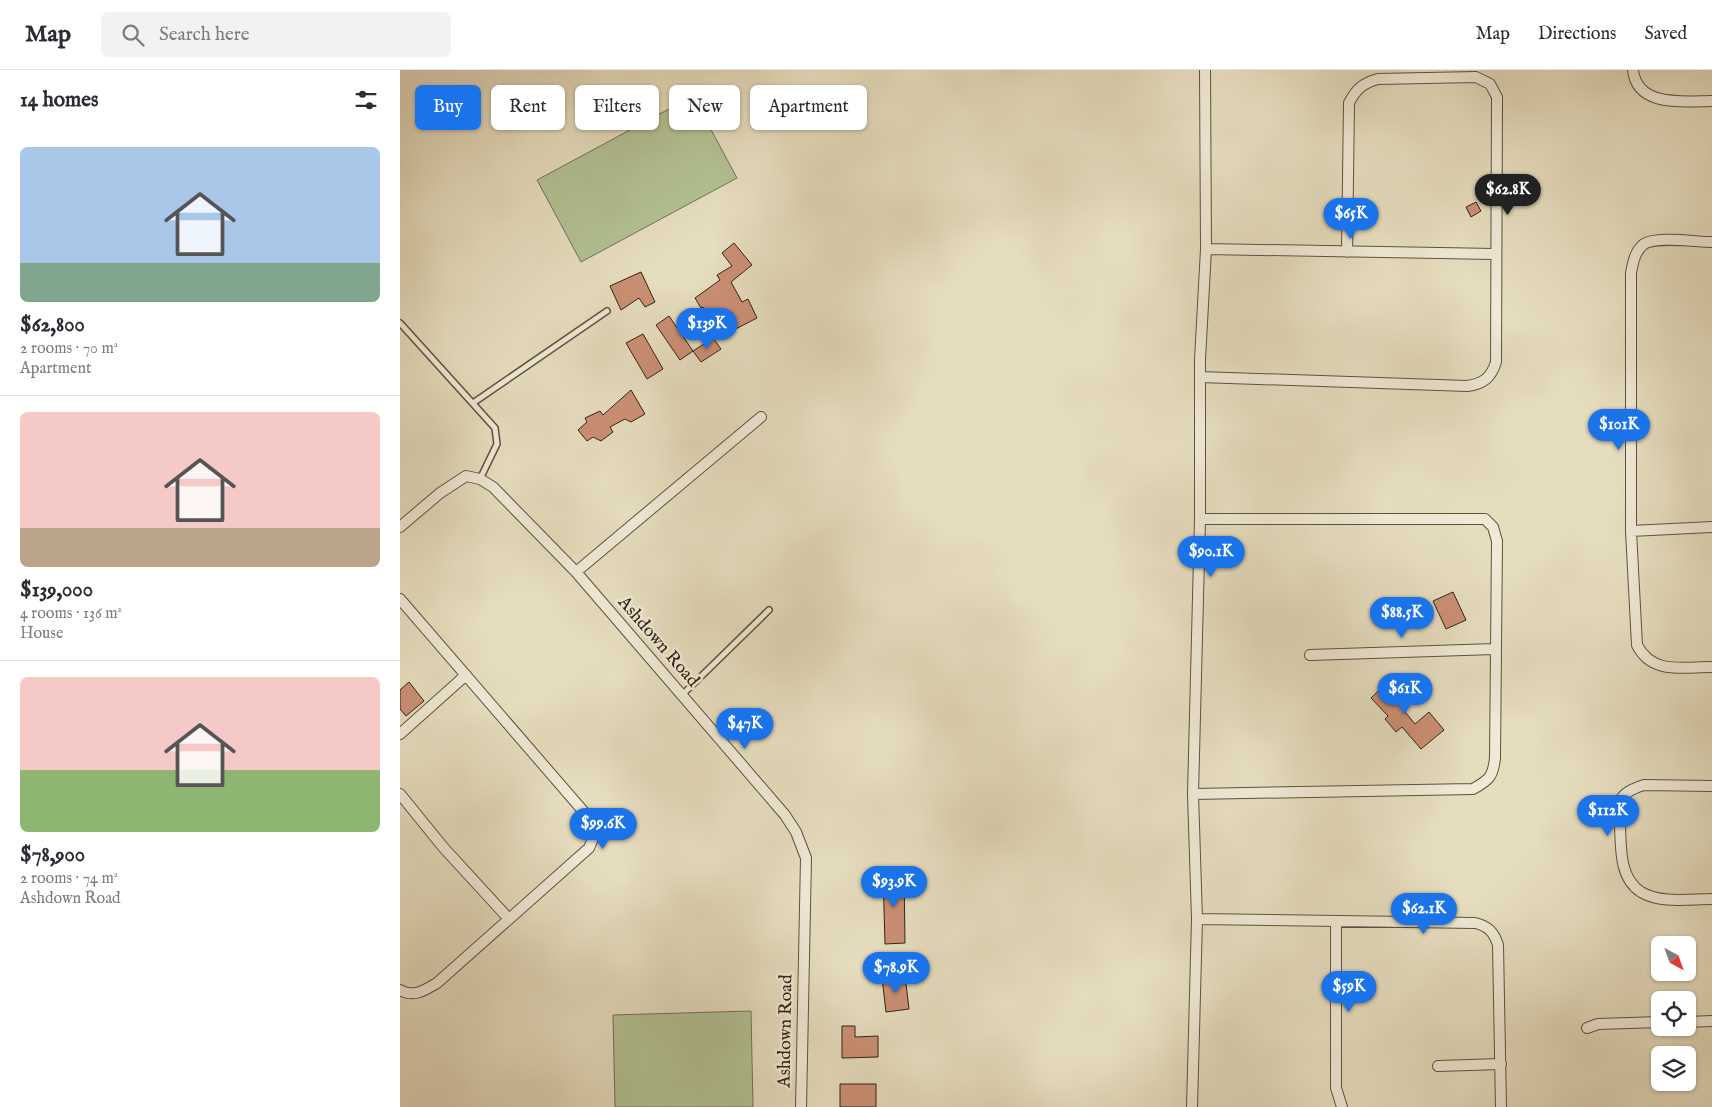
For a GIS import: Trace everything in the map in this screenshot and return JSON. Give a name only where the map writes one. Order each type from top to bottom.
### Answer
[{"type":"street","points":[[1192,1107],[1197,919],[1193,794],[1200,519],[1200,377],[1206,248],[1205,70]]},
{"type":"street","points":[[1633,70],[1640,87],[1653,97],[1668,101],[1712,101]]},
{"type":"street","points":[[1200,377],[1457,386],[1480,384],[1492,375],[1496,362],[1497,97],[1490,84],[1476,77],[1378,79],[1365,83],[1354,92],[1349,103],[1347,252]]},
{"type":"street","points":[[1712,242],[1654,241],[1643,245],[1634,257],[1631,273],[1631,531],[1637,644],[1642,656],[1655,665],[1712,667]]},
{"type":"street","points":[[1206,248],[1495,254]]},
{"type":"street","points":[[576,572],[761,417]]},
{"type":"street","points":[[400,527],[440,493],[466,476],[480,479]]},
{"type":"street","name":"Ashdown Road","points":[[480,479],[493,487],[576,572],[785,816],[796,832],[806,858],[800,1107]]},
{"type":"street","points":[[1193,794],[1473,788],[1486,781],[1494,772],[1497,542],[1493,527],[1485,519],[1200,519]]},
{"type":"street","points":[[1631,531],[1712,527]]},
{"type":"street","points":[[400,599],[590,819],[595,834],[589,848],[437,983],[423,991],[410,994],[400,990]]},
{"type":"street","points":[[1310,655],[1495,649]]},
{"type":"street","points":[[400,734],[466,675]]},
{"type":"street","points":[[1712,786],[1644,785],[1635,788],[1624,796],[1618,805],[1622,864],[1629,879],[1640,891],[1660,900],[1712,899]]},
{"type":"street","points":[[400,794],[444,847],[509,919]]},
{"type":"street","points":[[1197,919],[1475,923],[1485,925],[1495,934],[1498,945],[1501,1107]]},
{"type":"street","points":[[1336,922],[1336,1088],[1342,1107]]},
{"type":"street","points":[[1696,1022],[1712,1021]]},
{"type":"street","points":[[1587,1028],[1598,1024],[1651,1022]]},
{"type":"street","points":[[1438,1066],[1501,1064]]},
{"type":"lane","points":[[473,403],[608,311]]},
{"type":"lane","points":[[400,323],[495,428],[497,444],[480,479]]},
{"type":"lane","points":[[682,695],[769,610]]},
{"type":"green space","points":[[669,109],[669,130],[711,130],[737,178],[581,262],[537,180],[630,130],[659,130],[659,114]]},
{"type":"green space","points":[[751,1011],[753,1107],[615,1107],[613,1015]]},
{"type":"building","points":[[1476,202],[1481,211],[1471,217],[1466,207]]},
{"type":"building","points":[[734,243],[752,265],[731,282],[742,302],[748,299],[757,318],[718,338],[703,307],[701,308],[695,298],[720,280],[717,275],[732,266],[722,253]]},
{"type":"building","points":[[641,272],[655,302],[645,307],[639,298],[621,310],[610,286]]},
{"type":"building","points":[[669,316],[693,351],[680,360],[656,325]]},
{"type":"building","points":[[643,334],[663,369],[647,379],[626,343]]},
{"type":"building","points":[[713,338],[721,349],[701,362],[693,351]]},
{"type":"building","points":[[631,390],[645,414],[631,422],[625,419],[610,427],[613,432],[601,441],[593,437],[587,441],[578,430],[587,422],[585,418],[600,411],[603,415]]},
{"type":"building","points":[[1453,592],[1466,620],[1446,629],[1433,601]]},
{"type":"building","points":[[1394,676],[1407,691],[1396,701],[1415,724],[1429,712],[1444,730],[1421,749],[1402,727],[1396,732],[1385,719],[1388,716],[1371,698]]},
{"type":"building","points":[[409,682],[424,701],[406,716],[400,709],[400,690]]},
{"type":"building","points":[[904,872],[905,943],[885,944],[883,873]]},
{"type":"building","points":[[905,975],[909,1009],[886,1012],[882,978]]},
{"type":"building","points":[[842,1026],[855,1026],[855,1037],[878,1036],[878,1057],[842,1058]]},
{"type":"building","points":[[840,1084],[876,1084],[876,1107],[840,1107]]}]
